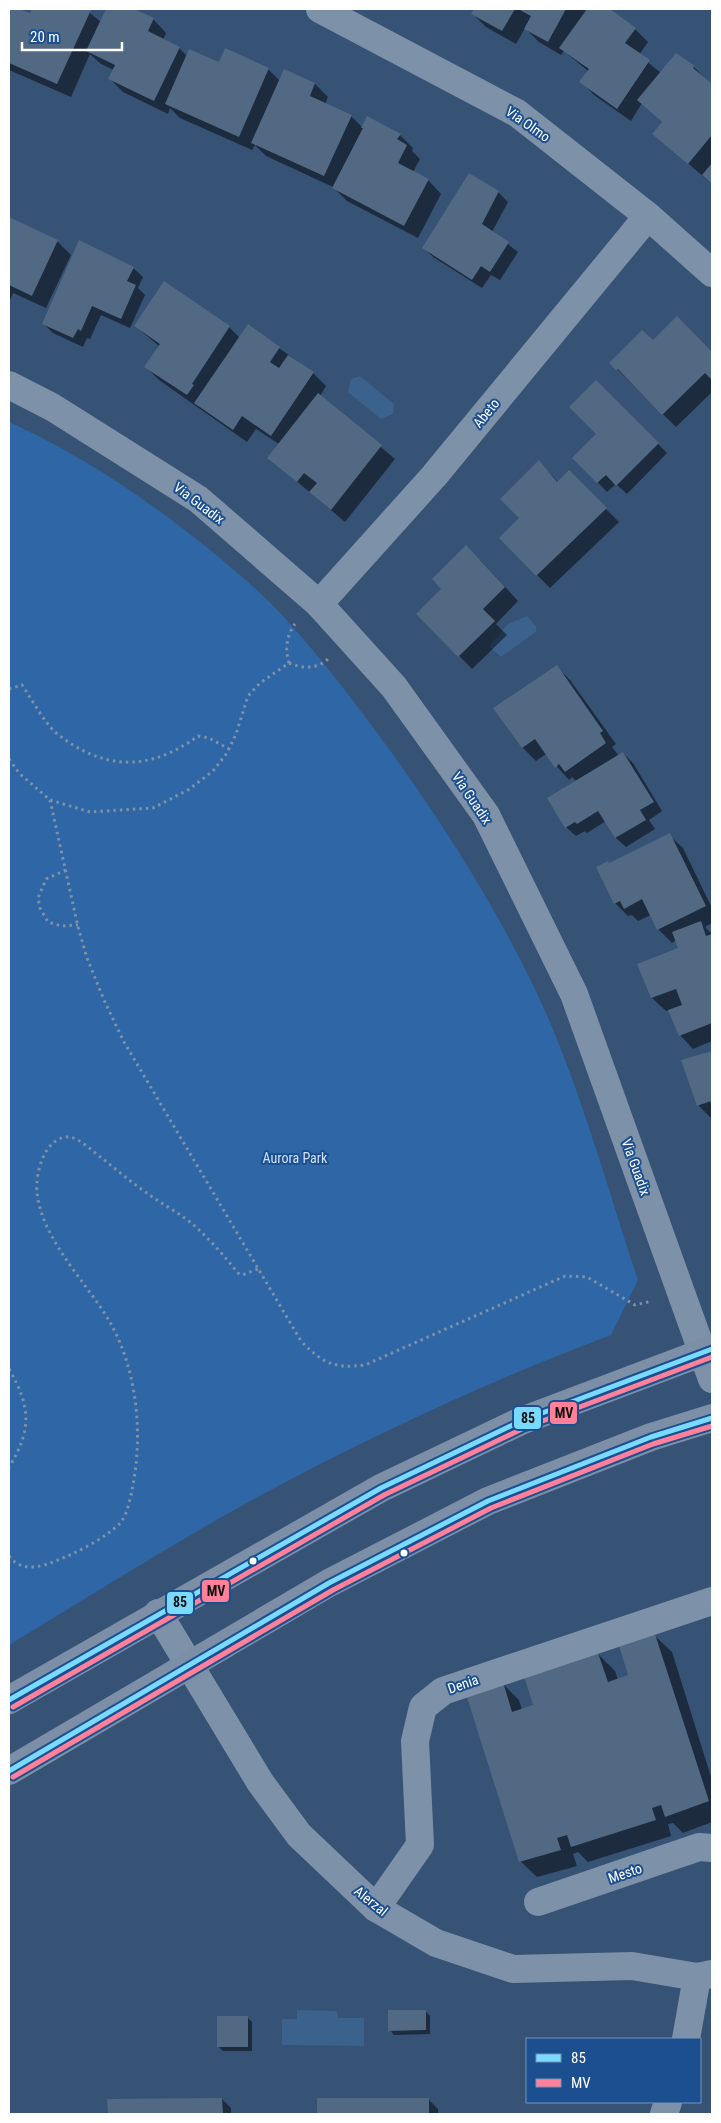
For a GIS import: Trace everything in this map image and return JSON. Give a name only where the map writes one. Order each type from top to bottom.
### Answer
[{"type":"main road","points":[[9,1700],[158,1613],[381,1488],[521,1421],[708,1350]]},
{"type":"main road","points":[[9,1771],[329,1583],[488,1501],[651,1437],[712,1418]]},
{"type":"street","name":"Via Olmo","points":[[320,9],[518,113],[648,216],[712,273]]},
{"type":"street","name":"Abeto","points":[[316,602],[434,476],[648,216]]},
{"type":"street","name":"Via Guadix","points":[[9,384],[52,406],[198,499],[316,602],[394,687],[486,815],[574,994],[682,1293],[708,1350],[712,1379]]},
{"type":"street","name":"Denia","points":[[376,1908],[420,1845],[416,1741],[423,1706],[443,1691],[712,1601]]},
{"type":"street","name":"Alerzal","points":[[158,1613],[260,1782],[299,1835],[376,1908],[436,1943],[512,1969],[632,1966],[705,1976]]},
{"type":"street","name":"Mesto","points":[[538,1902],[699,1848],[712,1848]]},
{"type":"street","points":[[686,2038],[705,1976]]},
{"type":"path","points":[[289,663],[286,652],[290,630],[316,602]]},
{"type":"path","points":[[289,663],[297,666],[315,667],[324,662],[349,638]]},
{"type":"path","points":[[9,759],[19,772],[50,800],[90,812],[153,808],[188,790],[212,771],[229,748],[248,696],[260,683],[289,663]]},
{"type":"path","points":[[9,689],[22,685],[54,731],[81,749],[108,762],[151,761],[182,748],[198,736],[209,738],[229,748]]},
{"type":"path","points":[[50,800],[87,958],[124,1042],[301,1341],[317,1358],[331,1364],[347,1367],[365,1365],[565,1276],[587,1277],[635,1305],[682,1293]]},
{"type":"path","points":[[66,870],[46,879],[38,898],[40,908],[48,922],[61,926],[78,925]]},
{"type":"path","points":[[9,1556],[18,1566],[29,1568],[48,1564],[68,1556],[111,1532],[122,1521],[130,1501],[138,1456],[139,1428],[131,1382],[116,1335],[112,1326],[74,1272],[41,1209],[37,1190],[40,1167],[48,1148],[61,1139],[70,1137],[83,1144],[123,1176],[198,1229],[238,1273],[242,1275],[258,1269]]},
{"type":"path","points":[[9,1369],[21,1396],[26,1425],[25,1437],[9,1467]]},
{"type":"green space","name":"Aurora Park","points":[[9,422],[93,466],[120,483],[196,539],[237,573],[268,600],[310,647],[389,749],[467,866],[503,926],[535,989],[578,1095],[638,1280],[611,1335],[470,1393],[378,1435],[288,1481],[155,1556],[9,1645]]},
{"type":"shaded area","points":[[360,376],[394,404],[393,414],[381,419],[348,392],[351,379]]},
{"type":"shaded area","points":[[527,616],[536,626],[536,632],[501,657],[489,646],[508,624]]},
{"type":"shaded area","points":[[297,2010],[337,2011],[338,2018],[364,2018],[364,2046],[282,2045],[282,2019],[297,2019]]},
{"type":"building","points":[[9,9],[19,9],[30,13],[32,9],[91,10],[57,84],[9,63]]},
{"type":"building","points":[[106,9],[134,9],[154,18],[148,31],[180,47],[154,101],[108,79],[115,65],[86,51]]},
{"type":"building","points":[[474,9],[515,9],[502,31],[471,14]]},
{"type":"building","points":[[518,9],[566,9],[548,42],[524,29],[531,16]]},
{"type":"building","points":[[587,9],[610,9],[636,28],[625,43],[650,60],[617,109],[579,82],[589,69],[559,48]]},
{"type":"building","points":[[225,48],[269,68],[239,137],[165,104],[189,49],[219,62]]},
{"type":"building","points":[[676,53],[695,66],[693,68],[712,84],[712,135],[688,164],[652,134],[662,122],[637,100]]},
{"type":"building","points":[[284,69],[315,83],[310,96],[352,115],[324,176],[251,143]]},
{"type":"building","points":[[367,116],[401,134],[397,139],[407,145],[398,163],[429,179],[404,226],[332,188],[363,128],[361,128]]},
{"type":"building","points":[[712,163],[712,184],[702,175]]},
{"type":"building","points":[[469,173],[499,191],[482,224],[509,242],[490,272],[481,266],[472,280],[422,248]]},
{"type":"building","points":[[9,217],[58,240],[32,296],[9,285]]},
{"type":"building","points":[[79,240],[134,267],[127,281],[136,285],[121,319],[92,306],[81,331],[78,329],[73,338],[42,324]]},
{"type":"building","points":[[164,281],[230,326],[192,384],[194,385],[187,395],[144,367],[160,344],[134,326]]},
{"type":"building","points":[[677,316],[712,352],[712,380],[705,373],[662,415],[618,369],[616,370],[609,363],[642,330],[653,340]]},
{"type":"building","points":[[248,324],[280,347],[270,362],[279,368],[288,355],[314,372],[271,436],[242,416],[233,430],[194,403]]},
{"type":"building","points":[[596,380],[659,443],[616,486],[606,475],[597,483],[572,458],[596,434],[569,407]]},
{"type":"building","points":[[318,393],[382,445],[331,510],[309,492],[317,483],[304,473],[297,482],[267,458]]},
{"type":"building","points":[[539,460],[557,482],[569,470],[607,508],[536,576],[499,538],[519,518],[500,499]]},
{"type":"building","points":[[466,545],[505,587],[483,609],[495,621],[458,657],[416,614],[441,589],[432,579]]},
{"type":"building","points":[[557,665],[603,731],[600,733],[606,743],[565,772],[559,764],[555,768],[535,739],[522,748],[493,708]]},
{"type":"building","points":[[623,752],[654,802],[640,810],[646,820],[615,838],[598,811],[577,824],[575,822],[565,828],[547,798]]},
{"type":"building","points":[[670,833],[706,906],[657,930],[642,899],[624,909],[620,901],[614,904],[596,867],[608,861],[609,863]]},
{"type":"building","points":[[701,921],[706,936],[712,934],[712,1023],[679,1036],[668,1010],[682,1005],[676,989],[651,998],[637,964],[678,948],[672,932]]},
{"type":"building","points":[[712,1051],[712,1106],[710,1101],[697,1106],[681,1060]]},
{"type":"building","points":[[655,1634],[709,1801],[665,1817],[661,1805],[652,1808],[656,1820],[571,1847],[567,1835],[557,1838],[561,1850],[519,1862],[466,1694],[503,1682],[512,1712],[533,1705],[524,1676],[598,1653],[608,1682],[628,1675],[619,1646]]},
{"type":"building","points":[[388,2010],[426,2010],[426,2030],[388,2031]]},
{"type":"building","points":[[217,2016],[248,2016],[248,2047],[217,2047]]},
{"type":"building","points":[[222,2098],[223,2114],[108,2114],[107,2099]]},
{"type":"building","points":[[317,2098],[429,2098],[429,2114],[317,2114]]},
{"type":"transit line","name":"85","points":[[9,1700],[381,1488],[521,1421],[712,1349]]},
{"type":"transit line","name":"MV","points":[[13,1707],[384,1495],[524,1428],[712,1357]]},
{"type":"transit line","name":"85","points":[[9,1771],[329,1583],[488,1501],[651,1437],[712,1418]]},
{"type":"transit line","name":"MV","points":[[13,1777],[333,1590],[491,1508],[653,1444],[712,1426]]}]
